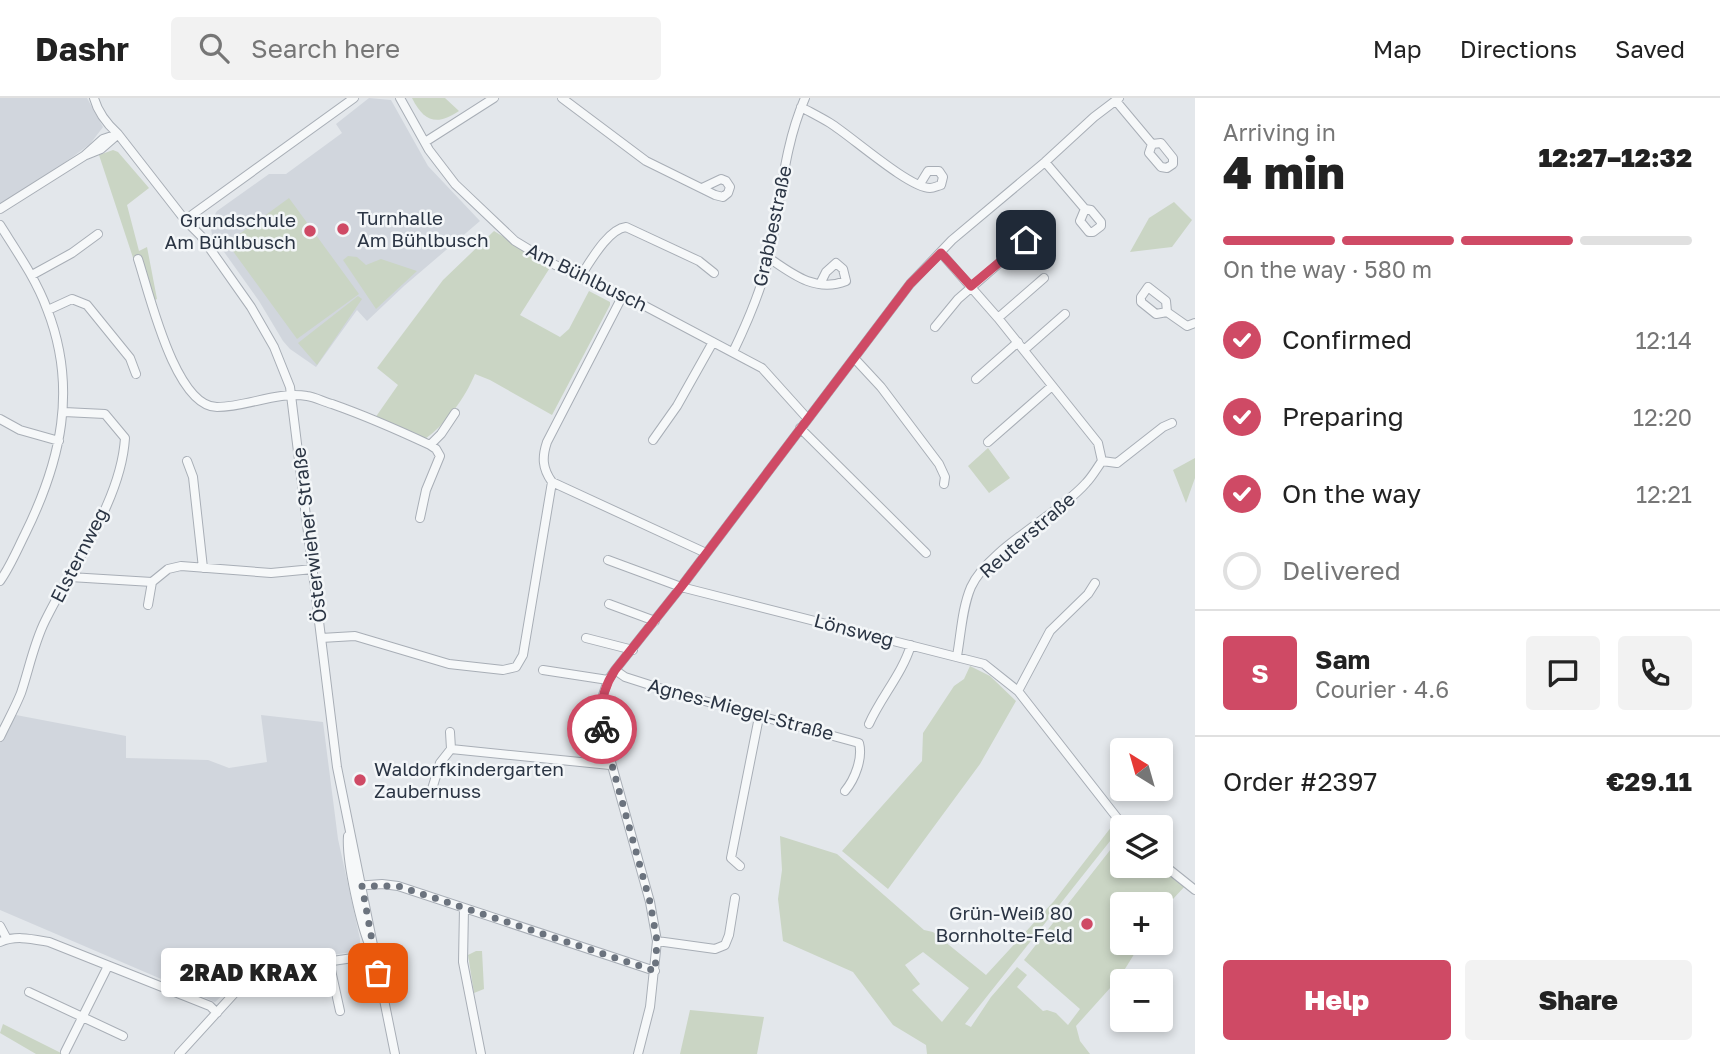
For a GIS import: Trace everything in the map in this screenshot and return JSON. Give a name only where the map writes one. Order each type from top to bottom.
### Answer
[{"type":"street","name":"Österwieher Straße","points":[[94,98],[100,114],[243,294],[268,334],[285,372],[291,395],[337,768],[349,832],[348,848],[359,886],[366,938],[374,955],[395,1054]]},
{"type":"street","points":[[185,220],[354,98]]},
{"type":"street","name":"Am Bühlbusch","points":[[400,98],[425,142],[454,184],[515,241],[553,264],[623,295],[762,368],[807,418]]},
{"type":"street","points":[[425,142],[494,98]]},
{"type":"street","points":[[562,98],[646,161],[702,188]]},
{"type":"street","name":"Grabbestraße","points":[[733,352],[752,312],[769,258],[789,143],[805,98]]},
{"type":"street","points":[[638,1054],[650,1007],[657,941],[650,902],[601,726],[600,704],[608,680],[910,284],[952,240],[1118,99],[1152,144]]},
{"type":"street","points":[[801,107],[831,123],[899,174],[920,184]]},
{"type":"street","points":[[0,209],[84,156],[103,139],[118,134]]},
{"type":"street","points":[[1045,162],[1085,209]]},
{"type":"street","points":[[0,225],[32,275],[48,310],[59,354],[64,412],[48,483],[2,576]]},
{"type":"street","points":[[580,277],[606,240],[621,227],[699,261],[715,273]]},
{"type":"street","points":[[32,275],[72,253],[98,234]]},
{"type":"street","points":[[935,327],[971,286],[1026,240]]},
{"type":"street","points":[[941,253],[1018,342],[1098,443],[1101,461],[1117,463],[1172,423]]},
{"type":"street","points":[[769,258],[810,284],[820,284]]},
{"type":"street","points":[[138,259],[171,361],[204,405],[214,408],[230,407],[291,395],[309,396],[359,413],[430,444],[440,456],[426,490],[419,518]]},
{"type":"street","points":[[998,318],[1044,278]]},
{"type":"street","points":[[321,638],[355,636],[449,664],[503,670],[516,667],[523,655],[552,482],[543,463],[547,442],[623,295]]},
{"type":"street","points":[[48,310],[72,299],[88,305],[130,358],[136,374]]},
{"type":"street","points":[[1167,312],[1187,326],[1195,323]]},
{"type":"street","points":[[1024,350],[1065,314]]},
{"type":"street","points":[[653,440],[677,406],[713,341]]},
{"type":"street","points":[[976,379],[1018,342]]},
{"type":"street","points":[[855,359],[881,387],[939,464],[945,477],[944,484]]},
{"type":"street","points":[[988,442],[1052,386]]},
{"type":"street","name":"Elsternweg","points":[[0,737],[18,701],[45,621],[96,529],[124,451],[125,438],[105,414],[64,412]]},
{"type":"street","points":[[430,444],[441,434],[455,413]]},
{"type":"street","points":[[0,419],[20,430],[59,441]]},
{"type":"street","points":[[800,428],[926,553]]},
{"type":"street","points":[[187,461],[193,477],[203,568]]},
{"type":"street","name":"Reuterstraße","points":[[957,656],[972,585],[1000,553],[1086,483],[1101,461]]},
{"type":"street","points":[[552,482],[706,553]]},
{"type":"street","name":"Lönsweg","points":[[608,560],[681,587],[984,664],[1018,691],[1115,815]]},
{"type":"street","points":[[148,605],[152,582],[168,569],[181,566],[271,573],[313,569]]},
{"type":"street","points":[[69,577],[152,582]]},
{"type":"street","points":[[1018,691],[1050,631],[1088,594],[1095,583]]},
{"type":"street","points":[[609,604],[655,621]]},
{"type":"street","points":[[586,638],[633,650]]},
{"type":"street","points":[[869,723],[878,703],[906,660],[911,645]]},
{"type":"street","points":[[543,670],[608,680]]},
{"type":"street","name":"Agnes-Miegel-Straße","points":[[615,670],[638,681],[759,718],[859,743],[853,781],[845,791]]},
{"type":"street","points":[[740,866],[731,858],[759,718]]},
{"type":"street","points":[[432,789],[440,763],[451,749],[450,732]]},
{"type":"street","points":[[451,749],[610,765]]},
{"type":"street","points":[[1173,872],[1195,890]]},
{"type":"street","points":[[359,886],[398,886],[655,971]]},
{"type":"street","points":[[657,941],[715,949],[724,945],[729,935],[735,898]]},
{"type":"street","points":[[464,908],[463,962],[481,1054]]},
{"type":"street","points":[[0,926],[4,941],[27,938],[49,942],[210,1006],[218,1013]]},
{"type":"street","points":[[179,1054],[241,986],[254,977],[270,970],[374,955]]},
{"type":"street","points":[[329,961],[340,1011]]},
{"type":"street","points":[[65,1052],[108,966]]},
{"type":"street","points":[[29,992],[123,1036]]},
{"type":"shaded area","points":[[0,98],[87,98],[103,127],[90,144],[0,205]]},
{"type":"shaded area","name":"Grundschule Am Bühlbusch","points":[[369,98],[391,100],[428,166],[480,221],[367,321],[357,310],[316,367],[283,341],[259,301],[212,235],[210,222],[217,211],[269,174],[286,174],[342,133],[336,124]]},
{"type":"shaded area","points":[[16,715],[126,736],[126,758],[208,760],[229,768],[267,762],[261,715],[323,722],[338,839],[360,939],[360,951],[273,963],[250,971],[215,1002],[0,910],[0,742]]},
{"type":"green space","points":[[412,98],[445,98],[459,111],[444,119],[432,119],[421,112]]},
{"type":"green space","points":[[113,150],[118,152],[149,188],[127,205],[139,251],[147,247],[157,299],[148,303],[99,155]]},
{"type":"green space","points":[[289,198],[359,294],[297,339],[227,243]]},
{"type":"green space","points":[[1174,202],[1192,220],[1172,247],[1130,252],[1149,218]]},
{"type":"green space","points":[[494,231],[551,266],[520,315],[560,337],[569,329],[589,291],[610,302],[552,415],[475,374],[454,410],[425,439],[375,418],[398,385],[377,368],[443,280]]},
{"type":"green space","points":[[348,256],[357,257],[366,265],[381,259],[417,271],[376,309],[343,260]]},
{"type":"green space","points":[[358,296],[362,299],[317,365],[298,343]]},
{"type":"green space","points":[[988,448],[1010,478],[989,493],[968,466]]},
{"type":"green space","points":[[1195,458],[1195,478],[1186,503],[1173,470]]},
{"type":"green space","points":[[970,666],[990,676],[1016,701],[980,764],[888,889],[842,851],[922,761],[923,733],[954,686],[964,679]]},
{"type":"green space","points":[[1110,829],[1110,841],[965,1024],[971,1027],[991,997],[1017,967],[1027,975],[1017,987],[1043,1011],[1056,1013],[1068,1025],[1080,1009],[1024,960],[1110,850],[1110,878],[1173,878],[1186,885],[1173,899],[1173,892],[1110,892],[1110,955],[1134,955],[1125,969],[1110,969],[1110,988],[1076,1026],[1080,1041],[1090,1054],[927,1054],[926,1045],[893,1025],[853,972],[783,941],[778,899],[782,870],[780,836],[837,854],[924,930],[933,932],[986,975],[1054,901]],"holes":[[[923,952],[969,988],[942,1022],[912,990],[920,984],[905,965]]]},
{"type":"green space","points":[[482,951],[484,989],[474,993],[468,955]]},
{"type":"green space","points":[[690,1010],[764,1017],[757,1054],[680,1054]]},
{"type":"green space","points":[[3,1024],[61,1053],[63,1050],[69,1054],[36,1054],[0,1033]]},
{"type":"way so far","points":[[378,973],[362,886],[382,884],[398,886],[655,971],[657,941],[650,902],[602,729]]},
{"type":"place","name":"Turnhalle Am Bühlbusch","points":[[343,229]]},
{"type":"place","name":"Grundschule Am Bühlbusch","points":[[310,231]]},
{"type":"place","name":"Waldorfkindergarten Zaubernuss","points":[[360,780]]},
{"type":"place","name":"Grün-Weiß 80 Bornholte-Feld","points":[[1087,924]]},
{"type":"place","name":"2RAD KRAX","points":[[378,973]]},
{"type":"route","points":[[602,729],[600,704],[608,680],[910,284],[941,253],[971,286],[1026,240]]}]
